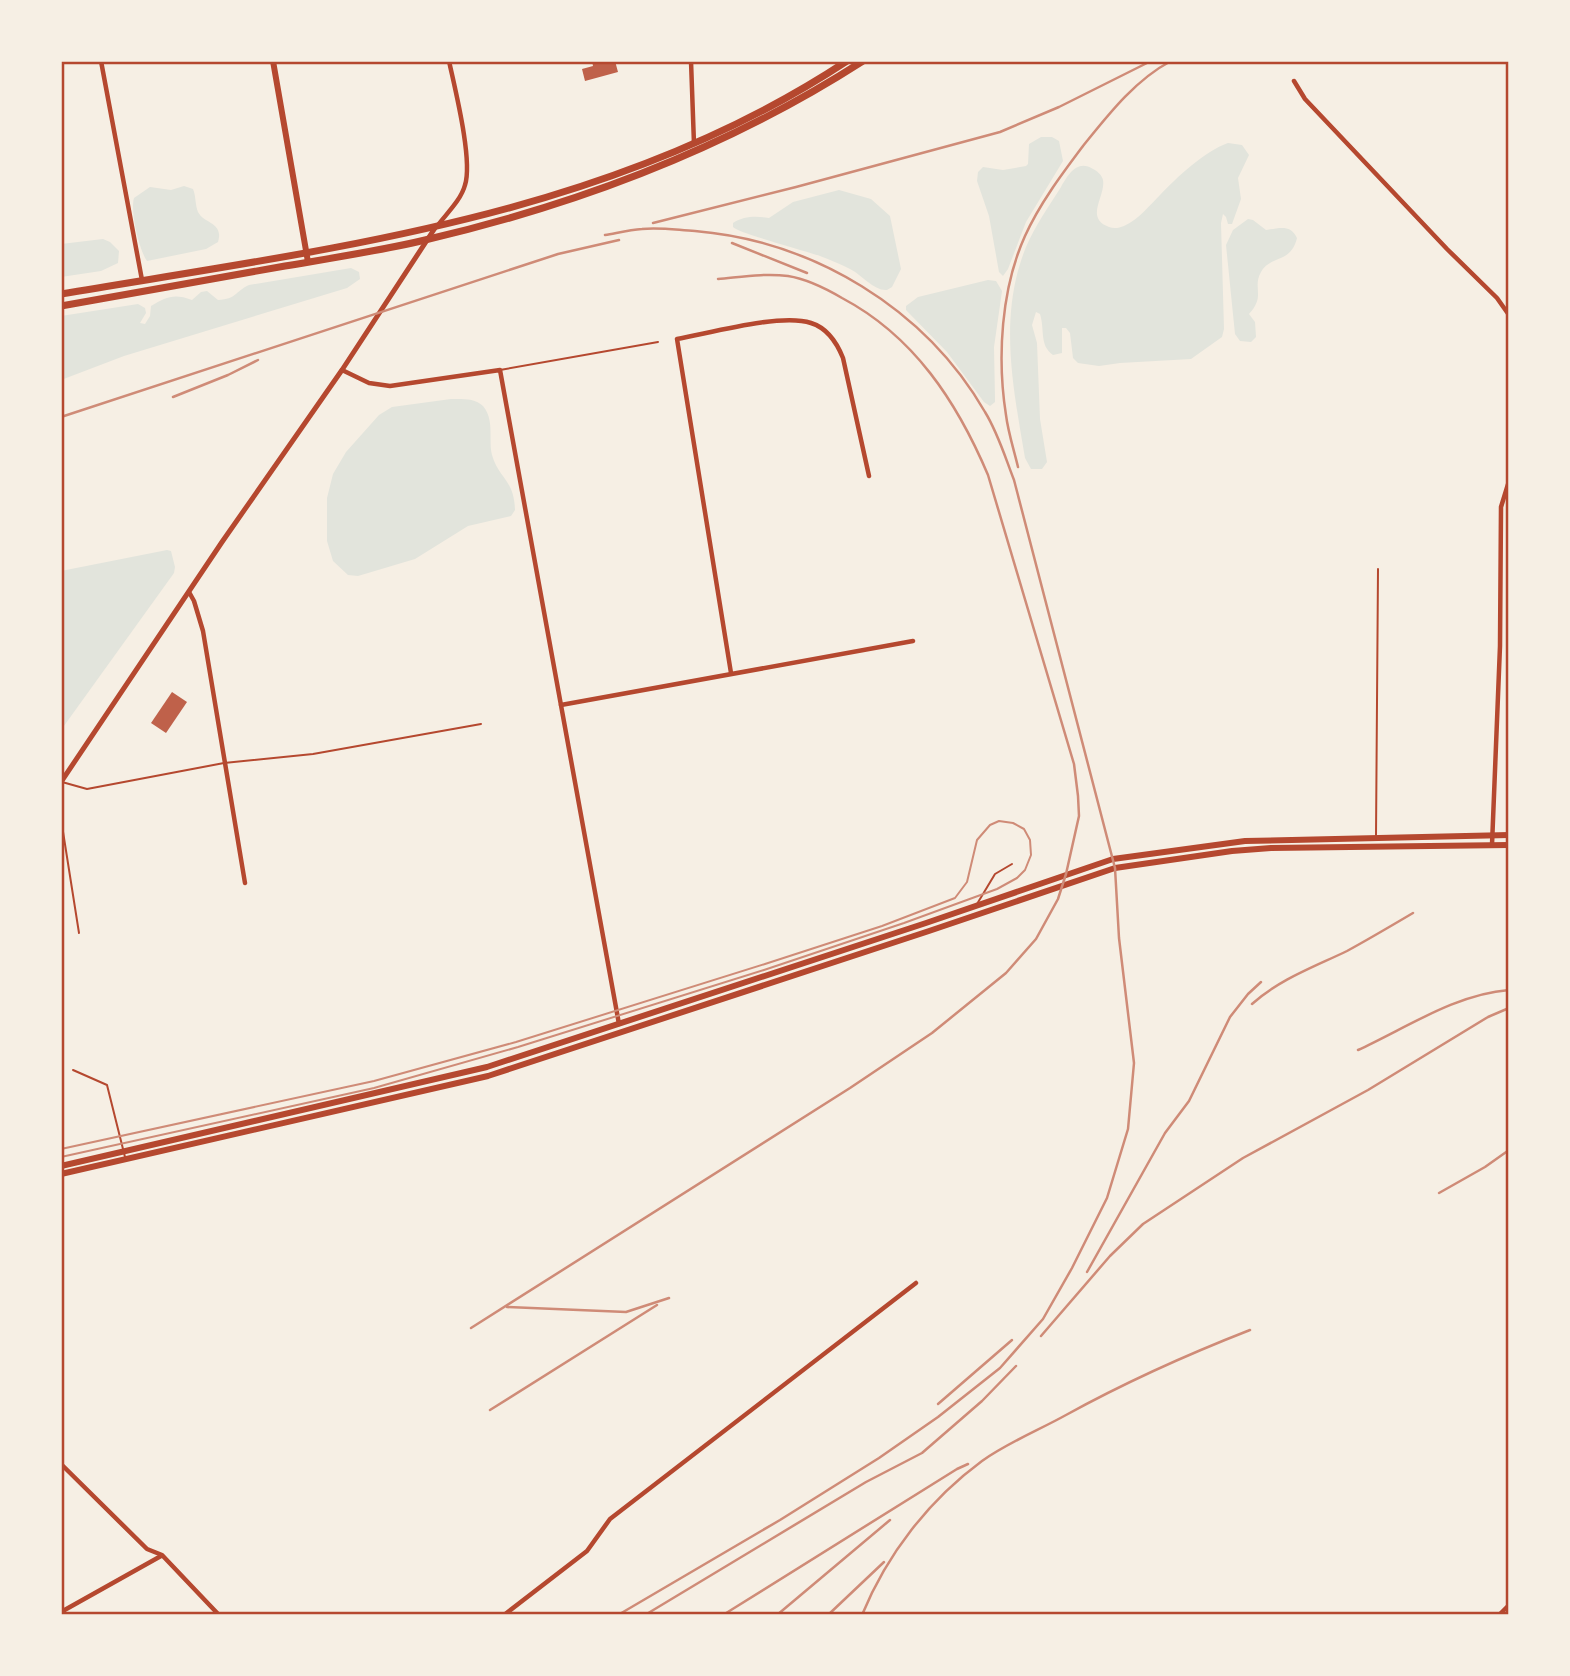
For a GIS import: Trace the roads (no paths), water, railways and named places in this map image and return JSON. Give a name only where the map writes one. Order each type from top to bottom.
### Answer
[{"type":"main road","points":[[273,61],[308,262]]},
{"type":"main road","points":[[61,306],[425,240],[579,196],[649,172],[776,104],[846,61]]},
{"type":"main road","points":[[61,294],[306,253],[435,228],[550,197],[694,148],[785,109],[863,61]]},
{"type":"main road","points":[[61,1174],[125,1155],[446,1078],[620,1025],[1093,865],[1130,856],[1245,841],[1509,835]]},
{"type":"main road","points":[[61,1166],[125,1155],[450,1086],[622,1033],[1115,868],[1232,851],[1509,845]]},
{"type":"main road","points":[[620,1025],[622,1033]]},
{"type":"street","points":[[101,61],[142,281]]},
{"type":"street","points":[[61,782],[188,592],[342,370],[425,240],[460,196],[466,180],[463,130],[449,61]]},
{"type":"street","points":[[691,61],[694,148]]},
{"type":"street","points":[[1294,81],[1305,99],[1497,298],[1509,314]]},
{"type":"street","points":[[731,673],[677,339],[772,321],[799,320],[826,331],[843,358],[869,476]]},
{"type":"street","points":[[342,370],[369,383],[390,386],[500,370],[620,1025]]},
{"type":"street","points":[[1492,845],[1500,646],[1501,508],[1509,481]]},
{"type":"street","points":[[188,592],[194,601],[203,632],[245,883]]},
{"type":"street","points":[[561,705],[913,641]]},
{"type":"street","points":[[504,1615],[587,1551],[610,1519],[916,1283]]},
{"type":"street","points":[[61,1464],[147,1549],[162,1555],[219,1615]]},
{"type":"street","points":[[61,1612],[162,1555]]},
{"type":"street","points":[[1499,1615],[1509,1605]]},
{"type":"lane","points":[[500,370],[657,342]]},
{"type":"lane","points":[[1376,846],[1378,569]]},
{"type":"lane","points":[[61,782],[87,789],[224,763],[313,754],[481,724]]},
{"type":"lane","points":[[61,819],[79,933]]},
{"type":"lane","points":[[975,906],[995,874],[1012,864]]},
{"type":"lane","points":[[73,1070],[107,1085],[125,1155]]},
{"type":"tram line","points":[[61,1149],[374,1081],[516,1042],[765,964],[882,926],[955,898],[967,882],[977,840],[990,825],[999,821],[1013,823],[1024,829],[1030,840],[1031,855],[1025,870],[1017,878],[997,889],[764,970],[518,1047],[374,1088],[61,1157]]},
{"type":"railway","points":[[653,223],[1000,132],[1059,107],[1151,61]]},
{"type":"railway","points":[[1018,467],[1007,421],[1002,370],[1006,301],[1017,257],[1037,212],[1083,146],[1134,88],[1171,61]]},
{"type":"railway","points":[[605,235],[661,228],[739,237],[782,249],[823,265],[862,286],[898,312],[931,341],[960,375],[985,412],[998,437],[1014,480],[1115,868],[1119,938],[1134,1063],[1128,1129],[1107,1198],[1043,1319],[1000,1368],[938,1417],[879,1458],[618,1615]]},
{"type":"railway","points":[[61,417],[558,254],[619,240]]},
{"type":"railway","points":[[732,243],[807,273]]},
{"type":"railway","points":[[471,1328],[850,1088],[932,1033],[1006,973],[1036,939],[1058,899],[1066,874],[1079,816],[1074,764],[988,475],[962,422],[947,397],[912,351],[891,331],[842,298],[816,284],[788,276],[762,275],[718,279]]},
{"type":"railway","points":[[173,397],[258,360]]},
{"type":"railway","points":[[1252,1004],[1286,980],[1347,951],[1413,913]]},
{"type":"railway","points":[[1087,1272],[1165,1133],[1189,1101],[1230,1017],[1261,982]]},
{"type":"railway","points":[[1358,1050],[1451,1005],[1489,993],[1509,990]]},
{"type":"railway","points":[[1041,1336],[1110,1256],[1143,1224],[1243,1158],[1368,1090],[1488,1017],[1509,1008]]},
{"type":"railway","points":[[1439,1193],[1509,1150]]},
{"type":"railway","points":[[507,1307],[626,1312],[669,1298]]},
{"type":"railway","points":[[490,1410],[657,1305]]},
{"type":"railway","points":[[862,1615],[884,1571],[911,1530],[944,1493],[982,1461],[1012,1442],[1134,1380],[1250,1330]]},
{"type":"railway","points":[[938,1404],[1012,1340]]},
{"type":"railway","points":[[645,1615],[866,1482],[922,1453],[982,1401],[1016,1366]]},
{"type":"railway","points":[[723,1615],[968,1464]]},
{"type":"railway","points":[[777,1615],[890,1520]]},
{"type":"railway","points":[[828,1615],[884,1562]]}]
